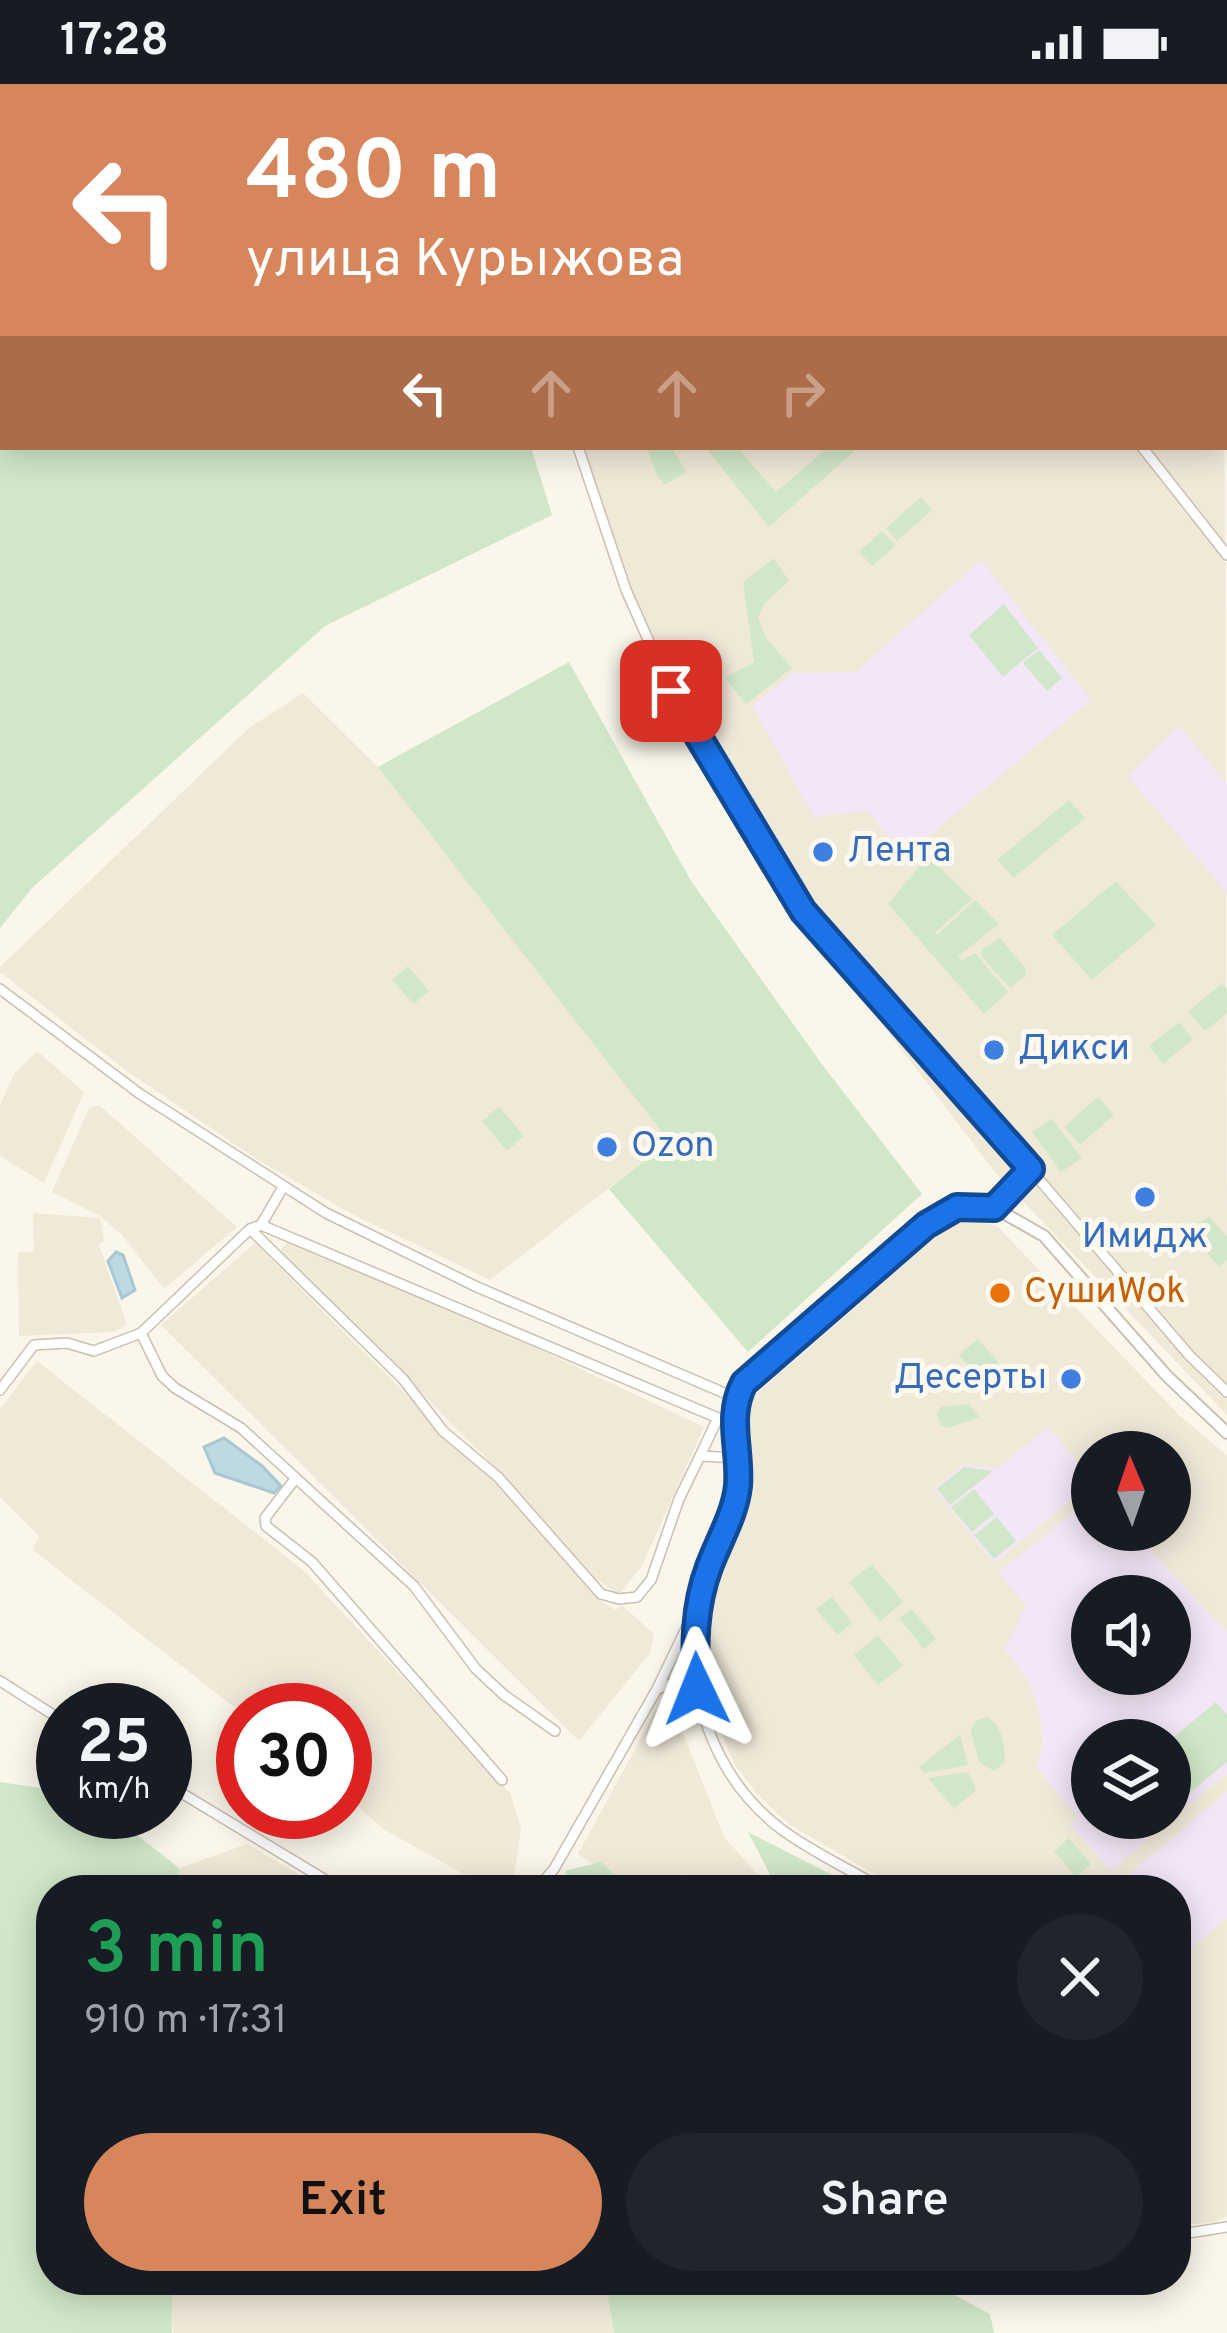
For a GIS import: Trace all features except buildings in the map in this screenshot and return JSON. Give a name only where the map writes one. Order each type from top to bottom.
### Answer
[{"type":"street","points":[[579,450],[626,590],[671,691],[803,911],[1189,1355],[1227,1392]]},
{"type":"street","points":[[1144,450],[1227,555]]},
{"type":"street","points":[[0,989],[140,1094],[283,1186],[437,1269],[736,1398]]},
{"type":"street","points":[[994,1208],[1031,1169]]},
{"type":"street","points":[[0,1390],[34,1345],[68,1343],[94,1351],[141,1333],[255,1227],[283,1186]]},
{"type":"street","points":[[549,1875],[657,1689],[698,1604],[734,1505],[736,1398],[744,1383],[926,1225],[957,1207],[994,1208],[1044,1236],[1167,1376],[1227,1433]]},
{"type":"street","points":[[255,1227],[718,1418],[679,1499],[651,1580],[637,1597],[601,1594],[498,1477],[443,1430],[403,1379],[255,1227]]},
{"type":"street","points":[[141,1333],[162,1376],[241,1428],[414,1586],[476,1669],[556,1731]]},
{"type":"street","points":[[700,1456],[737,1458]]},
{"type":"street","points":[[295,1479],[266,1518],[266,1526],[312,1562],[502,1780]]},
{"type":"street","points":[[698,1604],[697,1689],[717,1753],[756,1807],[798,1841],[858,1875]]},
{"type":"street","points":[[0,1681],[36,1704]]},
{"type":"street","points":[[657,1689],[670,1684],[697,1689]]},
{"type":"street","points":[[192,1799],[317,1875]]},
{"type":"street","points":[[1191,2233],[1227,2227]]},
{"type":"shaded area","points":[[579,450],[1225,450],[1227,1237],[1209,1217],[1220,1266],[1227,1260],[1227,1415],[995,1172],[855,989],[760,843],[747,834],[659,668]]},
{"type":"shaded area","points":[[981,560],[1091,700],[905,856],[867,811],[814,817],[752,705],[793,673],[856,672]]},
{"type":"shaded area","points":[[303,693],[378,767],[670,1141],[490,1280],[352,1214],[258,1160],[124,1069],[0,972],[249,728]]},
{"type":"shaded area","points":[[1179,726],[1227,784],[1227,893],[1128,776]]},
{"type":"shaded area","points":[[37,1051],[84,1092],[44,1183],[0,1156],[0,1105],[14,1074]]},
{"type":"shaded area","points":[[99,1105],[237,1227],[164,1289],[121,1234],[100,1216],[52,1192],[89,1108]]},
{"type":"shaded area","points":[[33,1213],[100,1218],[104,1241],[99,1245],[127,1324],[115,1332],[19,1336],[18,1252],[34,1252]]},
{"type":"shaded area","points":[[966,1219],[997,1226],[1180,1416],[1227,1455],[1227,1632],[1191,1593],[1191,1575],[1174,1575],[1152,1551],[1191,1551],[1191,1431],[1071,1431],[1071,1526],[1005,1649],[1026,1677],[1039,1709],[1043,1743],[1037,1769],[1071,1809],[1071,1839],[1083,1839],[1109,1870],[1147,1839],[1191,1839],[1191,1803],[1227,1773],[1227,2216],[1191,2224],[1191,1875],[876,1875],[790,1825],[734,1764],[707,1694],[703,1629],[746,1500],[746,1410],[751,1399],[949,1225]]},
{"type":"shaded area","points":[[289,1241],[528,1344],[704,1427],[642,1566],[619,1595],[576,1564],[501,1473],[280,1251]]},
{"type":"shaded area","points":[[255,1243],[533,1521],[602,1602],[616,1610],[622,1605],[654,1634],[650,1653],[579,1741],[161,1325]]},
{"type":"shaded area","points":[[37,1361],[303,1570],[510,1793],[521,1828],[514,1875],[466,1875],[372,1819],[372,1683],[216,1683],[216,1693],[33,1550],[39,1536],[0,1497],[0,1409]]},
{"type":"shaded area","points":[[1049,1427],[1071,1455],[1071,1500],[994,1563],[934,1489],[965,1464],[997,1468]]},
{"type":"shaded area","points":[[1071,1514],[1071,1551],[1152,1551],[1174,1575],[1071,1575],[1071,1695],[1191,1695],[1191,1593],[1227,1632],[1227,1773],[1191,1803],[1191,1719],[1071,1719],[1071,1809],[1037,1769],[1043,1742],[1039,1709],[1026,1677],[1005,1649],[1026,1605],[998,1573]]},
{"type":"shaded area","points":[[663,1698],[671,1703],[724,1837],[758,1875],[608,1875],[578,1854]]},
{"type":"shaded area","points":[[1227,1792],[1227,1918],[1191,1948],[1191,1875],[1128,1875],[1171,1839],[1191,1839],[1191,1822]]},
{"type":"shaded area","points":[[1083,1839],[1148,1839],[1110,1871]]},
{"type":"shaded area","points":[[247,1844],[300,1875],[179,1875],[179,1868]]},
{"type":"shaded area","points":[[173,2295],[608,2295],[614,2333],[173,2333]]},
{"type":"green space","points":[[0,450],[532,450],[552,515],[325,626],[32,888],[0,928]]},
{"type":"green space","points":[[648,450],[674,450],[686,472],[665,485]]},
{"type":"green space","points":[[707,450],[740,450],[776,492],[825,450],[856,450],[769,527]]},
{"type":"green space","points":[[921,497],[932,510],[897,541],[886,528]]},
{"type":"green space","points":[[882,531],[895,546],[872,566],[859,552]]},
{"type":"green space","points":[[774,558],[789,581],[765,603],[758,618],[766,638],[792,668],[746,704],[725,678],[754,662],[743,582]]},
{"type":"green space","points":[[1004,604],[1038,648],[1003,677],[969,635]]},
{"type":"green space","points":[[1039,650],[1062,678],[1047,691],[1023,663]]},
{"type":"green space","points":[[569,662],[691,881],[922,1194],[748,1352],[609,1189],[669,1141],[378,767]]},
{"type":"green space","points":[[1069,800],[1085,818],[1014,878],[997,860]]},
{"type":"green space","points":[[928,856],[972,899],[937,935],[975,900],[999,924],[958,956],[962,960],[975,953],[1008,992],[984,1014],[888,904]]},
{"type":"green space","points":[[1116,881],[1156,925],[1092,980],[1052,935]]},
{"type":"green space","points":[[1000,938],[1026,969],[1025,976],[1010,988],[982,957],[981,950]]},
{"type":"green space","points":[[408,966],[429,991],[414,1004],[392,980]]},
{"type":"green space","points":[[1222,983],[1227,989],[1227,1013],[1205,1031],[1188,1012]]},
{"type":"green space","points":[[1179,1022],[1193,1039],[1163,1064],[1149,1046]]},
{"type":"green space","points":[[1098,1097],[1114,1115],[1080,1145],[1064,1127]]},
{"type":"green space","points":[[499,1107],[524,1136],[507,1151],[482,1121]]},
{"type":"green space","points":[[1052,1119],[1082,1158],[1061,1172],[1032,1132]]},
{"type":"green space","points":[[1209,1216],[1227,1237],[1227,1260],[1219,1267],[1190,1232]]},
{"type":"green space","points":[[978,1339],[999,1363],[980,1379],[959,1355]]},
{"type":"green space","points":[[969,1404],[979,1417],[941,1426],[937,1414],[941,1407]]},
{"type":"green space","points":[[964,1467],[993,1471],[950,1505],[937,1489]]},
{"type":"green space","points":[[974,1489],[994,1514],[972,1532],[951,1507]]},
{"type":"green space","points":[[997,1517],[1016,1541],[994,1559],[974,1535]]},
{"type":"green space","points":[[872,1564],[903,1602],[880,1621],[849,1582]]},
{"type":"green space","points":[[832,1597],[852,1623],[837,1635],[816,1609]]},
{"type":"green space","points":[[912,1609],[936,1639],[924,1649],[899,1618]]},
{"type":"green space","points":[[878,1635],[903,1666],[878,1685],[854,1655]]},
{"type":"green space","points":[[1216,1702],[1227,1715],[1227,1762],[1191,1792],[1191,1723]]},
{"type":"green space","points":[[988,1717],[1000,1731],[1005,1751],[1004,1763],[994,1771],[979,1762],[971,1731],[976,1720]]},
{"type":"green space","points":[[960,1735],[968,1765],[924,1773],[919,1767]]},
{"type":"green space","points":[[968,1772],[976,1790],[954,1809],[928,1778]]},
{"type":"green space","points":[[0,1782],[36,1787],[36,1839],[142,1839],[179,1868],[179,1875],[36,1875],[36,2295],[173,2295],[172,2333],[0,2333]]},
{"type":"green space","points":[[748,1832],[833,1875],[770,1875]]},
{"type":"green space","points":[[1069,1838],[1091,1864],[1074,1875],[1054,1851]]},
{"type":"green space","points":[[601,1862],[615,1875],[566,1875],[565,1871]]},
{"type":"green space","points":[[608,2295],[954,2295],[990,2314],[994,2333],[614,2333]]},
{"type":"water","points":[[116,1252],[123,1255],[135,1290],[122,1298],[108,1261]]},
{"type":"water","points":[[224,1438],[281,1486],[274,1493],[215,1473],[204,1447]]},
{"type":"place","name":"Лента","points":[[823,852]]},
{"type":"place","name":"Дикси","points":[[994,1050]]},
{"type":"place","name":"Ozon","points":[[607,1147]]},
{"type":"place","name":"Имидж","points":[[1145,1197]]},
{"type":"place","name":"СушиWok","points":[[1000,1293]]},
{"type":"place","name":"Десерты","points":[[1071,1379]]},
{"type":"route","points":[[671,691],[803,911],[1031,1169],[994,1208],[974,1204],[940,1214],[744,1383],[734,1413],[738,1486],[698,1604],[697,1689]]}]
